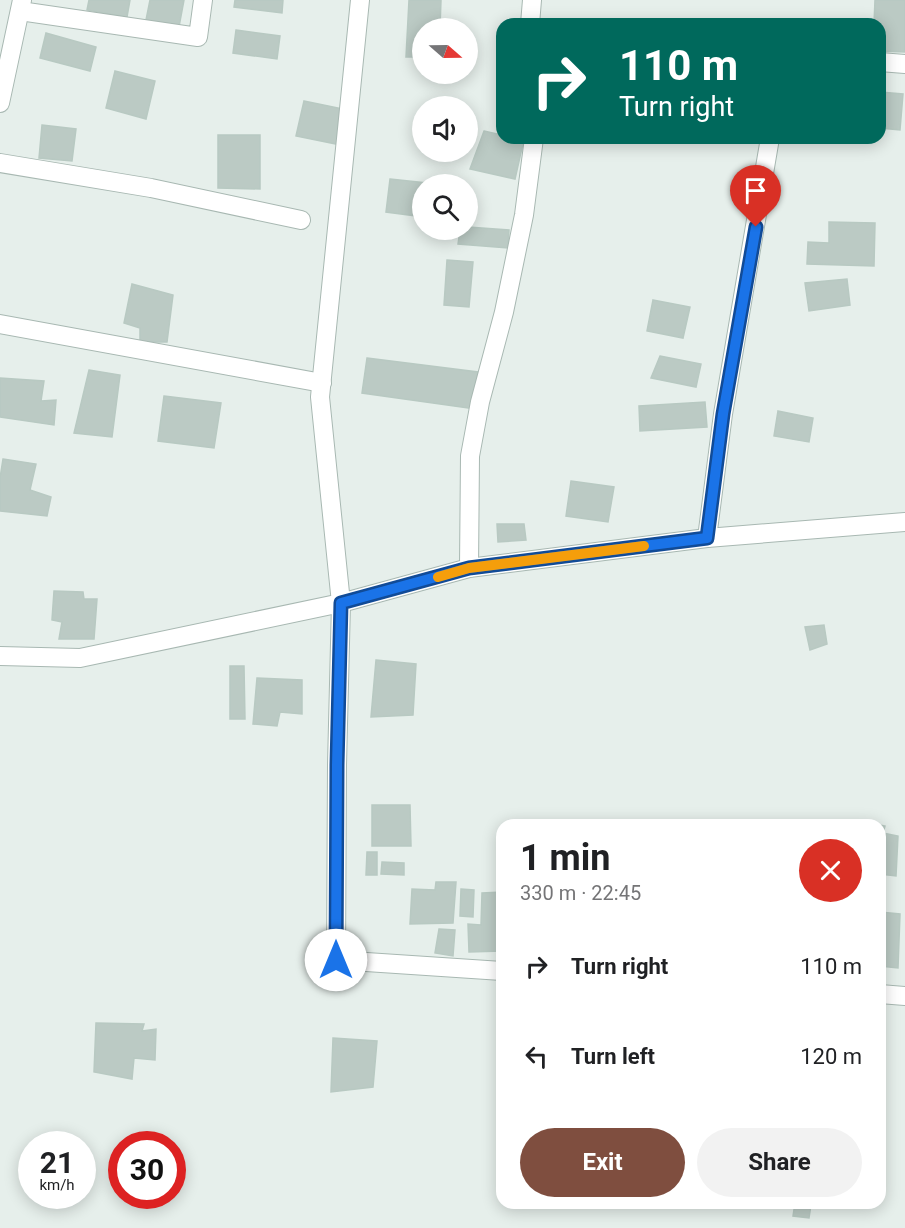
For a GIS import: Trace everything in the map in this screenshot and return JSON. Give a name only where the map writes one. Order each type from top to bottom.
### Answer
[{"type":"street","points":[[0,103],[21,5],[198,37],[203,0]]},
{"type":"street","points":[[360,0],[320,397],[341,603],[336,960],[496,970]]},
{"type":"street","points":[[530,18],[532,0]]},
{"type":"street","points":[[886,62],[905,64]]},
{"type":"street","points":[[469,568],[470,456],[480,402],[504,312],[524,215],[533,144]]},
{"type":"street","points":[[707,538],[723,414],[769,144]]},
{"type":"street","points":[[0,162],[151,188],[301,220]]},
{"type":"street","points":[[0,324],[322,383]]},
{"type":"street","points":[[0,656],[80,658],[341,603],[469,568],[707,538],[905,522]]},
{"type":"street","points":[[886,994],[905,996]]},
{"type":"building","points":[[89,0],[130,0],[127,17],[87,10]]},
{"type":"building","points":[[150,0],[184,0],[178,32],[145,25]]},
{"type":"building","points":[[235,0],[283,0],[282,13],[234,7]]},
{"type":"building","points":[[409,0],[441,0],[440,18],[412,18],[412,57],[406,57]]},
{"type":"building","points":[[875,0],[905,0],[905,52],[886,51],[886,18],[874,18]]},
{"type":"building","points":[[236,30],[280,36],[277,59],[233,53]]},
{"type":"building","points":[[46,33],[96,47],[90,71],[40,58]]},
{"type":"building","points":[[115,71],[155,81],[146,119],[106,108]]},
{"type":"building","points":[[886,93],[903,94],[900,130],[886,129]]},
{"type":"building","points":[[304,101],[348,110],[341,145],[296,136]]},
{"type":"building","points":[[42,125],[76,129],[72,161],[39,158]]},
{"type":"building","points":[[484,131],[496,134],[496,144],[523,144],[515,179],[470,169],[473,162],[478,162],[478,147]]},
{"type":"building","points":[[218,135],[260,135],[260,189],[218,188]]},
{"type":"building","points":[[390,179],[412,181],[412,216],[386,212]]},
{"type":"building","points":[[829,222],[875,223],[874,266],[807,264],[808,242],[829,243]]},
{"type":"building","points":[[478,228],[509,230],[508,248],[458,244],[459,240],[478,240]]},
{"type":"building","points":[[447,260],[473,262],[469,307],[444,305]]},
{"type":"building","points":[[847,279],[850,305],[809,311],[805,283]]},
{"type":"building","points":[[132,284],[173,295],[167,342],[140,342],[140,328],[124,323]]},
{"type":"building","points":[[653,300],[690,307],[683,338],[647,331]]},
{"type":"building","points":[[660,356],[701,364],[696,387],[651,378]]},
{"type":"building","points":[[367,358],[478,372],[475,409],[362,393]]},
{"type":"building","points":[[89,370],[120,375],[112,437],[74,433]]},
{"type":"building","points":[[0,378],[44,381],[41,401],[56,400],[54,425],[0,417]]},
{"type":"building","points":[[164,396],[221,403],[214,448],[158,441]]},
{"type":"building","points":[[705,402],[707,427],[640,431],[639,406]]},
{"type":"building","points":[[778,411],[813,418],[809,442],[774,436]]},
{"type":"building","points":[[3,459],[36,464],[30,490],[51,497],[47,516],[0,511],[0,478]]},
{"type":"building","points":[[571,481],[614,487],[608,522],[566,516]]},
{"type":"building","points":[[497,524],[524,524],[526,540],[498,542]]},
{"type":"building","points":[[54,591],[83,592],[84,599],[97,599],[94,639],[59,639],[62,622],[52,620]]},
{"type":"building","points":[[824,625],[827,644],[810,650],[805,627]]},
{"type":"building","points":[[376,660],[416,664],[413,715],[371,717]]},
{"type":"building","points":[[230,666],[244,666],[245,719],[230,719]]},
{"type":"building","points":[[257,678],[302,680],[302,714],[280,712],[277,726],[253,724]]},
{"type":"building","points":[[372,805],[410,805],[411,846],[372,846]]},
{"type":"building","points":[[886,834],[898,836],[896,876],[886,875]]},
{"type":"building","points":[[367,852],[377,852],[377,875],[366,875]]},
{"type":"building","points":[[382,862],[404,863],[404,875],[381,874]]},
{"type":"building","points":[[436,882],[456,882],[453,923],[410,924],[412,889],[435,890]]},
{"type":"building","points":[[461,889],[474,890],[473,917],[460,916]]},
{"type":"building","points":[[496,892],[496,951],[469,952],[468,924],[481,925],[482,893]]},
{"type":"building","points":[[886,913],[900,914],[898,968],[886,967]]},
{"type":"building","points":[[439,929],[455,930],[453,956],[435,953]]},
{"type":"building","points":[[96,1023],[144,1024],[142,1031],[156,1029],[155,1060],[134,1058],[132,1079],[94,1072]]},
{"type":"building","points":[[333,1038],[377,1041],[373,1087],[331,1092]]},
{"type":"building","points":[[794,1209],[810,1209],[809,1218],[793,1216]]},
{"type":"slow traffic","points":[[438,577],[469,568],[644,546]]},
{"type":"route","points":[[336,960],[341,603],[469,568],[707,538],[723,414],[756,227]]}]
